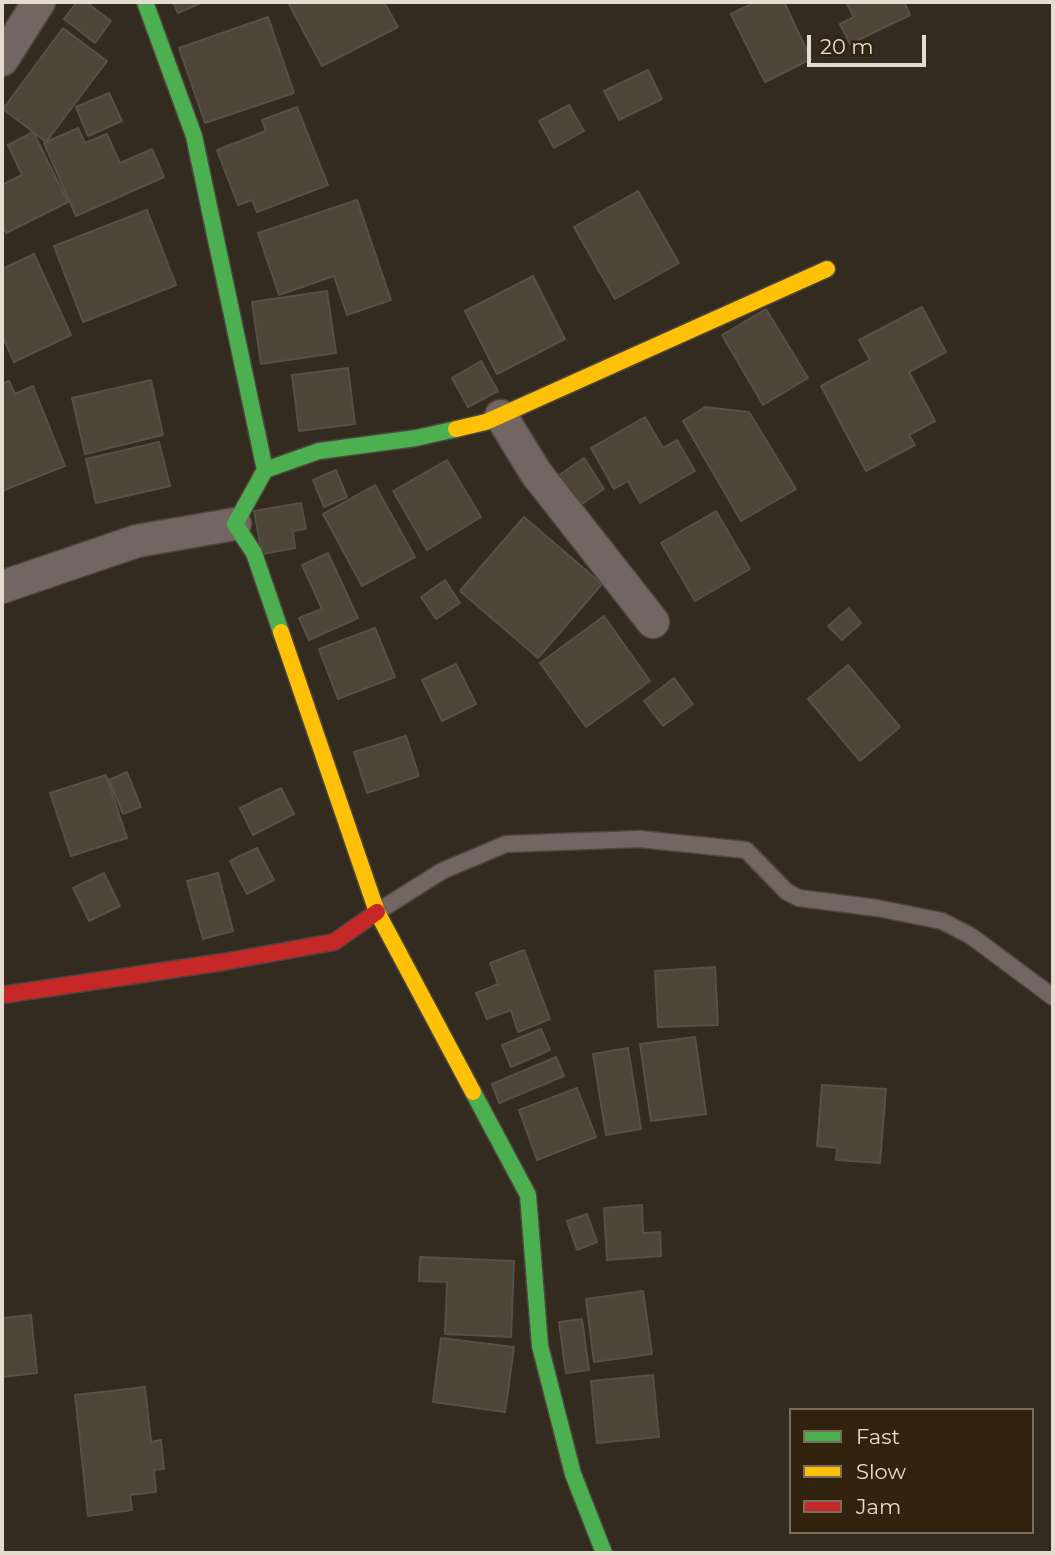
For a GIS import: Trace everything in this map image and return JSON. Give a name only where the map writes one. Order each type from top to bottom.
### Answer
[{"type":"street","points":[[2,60],[39,2]]},
{"type":"street","points":[[145,2],[194,136],[265,470],[235,524]]},
{"type":"street","points":[[265,470],[319,451],[416,438],[486,422],[827,269]]},
{"type":"street","points":[[501,416],[536,473],[653,622]]},
{"type":"street","points":[[2,587],[138,541],[235,524]]},
{"type":"street","points":[[235,524],[254,553],[377,912],[528,1195],[540,1346],[573,1474],[604,1553]]},
{"type":"street","points":[[2,995],[223,962],[334,942],[377,912]]},
{"type":"lane","points":[[377,912],[442,871],[506,844],[639,839],[746,850],[787,892],[799,898],[877,908],[942,921],[971,936],[1053,997]]},
{"type":"building","points":[[77,2],[86,2],[111,21],[95,43],[64,19]]},
{"type":"building","points":[[173,2],[203,2],[178,13]]},
{"type":"building","points":[[288,2],[384,2],[398,27],[322,66]]},
{"type":"building","points":[[756,2],[784,2],[811,59],[765,82],[731,14]]},
{"type":"building","points":[[846,2],[904,2],[910,15],[850,44],[840,24],[854,17]]},
{"type":"building","points":[[268,17],[294,93],[205,123],[179,48]]},
{"type":"building","points":[[63,28],[107,61],[46,142],[3,109]]},
{"type":"building","points":[[648,70],[662,99],[619,120],[604,91]]},
{"type":"building","points":[[109,93],[122,121],[88,136],[76,107]]},
{"type":"building","points":[[569,105],[584,131],[554,148],[539,121]]},
{"type":"building","points":[[297,107],[328,185],[257,212],[252,200],[238,205],[217,150],[266,131],[262,120]]},
{"type":"building","points":[[78,128],[85,143],[107,134],[120,163],[152,149],[164,177],[76,216],[44,143]]},
{"type":"building","points":[[33,132],[68,202],[6,233],[2,225],[2,185],[22,175],[8,145]]},
{"type":"building","points":[[638,191],[679,263],[615,299],[574,227]]},
{"type":"building","points":[[357,200],[391,300],[347,315],[334,276],[279,295],[258,233]]},
{"type":"building","points":[[147,210],[176,285],[83,322],[54,246]]},
{"type":"building","points":[[34,254],[71,335],[14,362],[2,335],[2,269]]},
{"type":"building","points":[[533,276],[565,339],[497,374],[465,311]]},
{"type":"building","points":[[327,291],[336,353],[261,364],[252,302]]},
{"type":"building","points":[[922,307],[946,352],[909,372],[935,421],[909,435],[915,445],[866,471],[821,386],[870,360],[859,340]]},
{"type":"building","points":[[766,309],[808,378],[763,405],[722,335]]},
{"type":"building","points":[[481,361],[498,391],[468,407],[452,378]]},
{"type":"building","points":[[348,368],[355,424],[299,431],[292,375]]},
{"type":"building","points":[[151,380],[163,435],[85,454],[72,398]]},
{"type":"building","points":[[9,381],[15,394],[33,386],[65,466],[2,491],[2,384]]},
{"type":"building","points":[[705,407],[749,412],[796,489],[741,521],[683,421]]},
{"type":"building","points":[[645,417],[663,448],[677,440],[695,471],[640,503],[628,481],[614,489],[591,448]]},
{"type":"building","points":[[159,442],[170,486],[96,503],[86,459]]},
{"type":"building","points":[[584,458],[604,489],[573,510],[552,480]]},
{"type":"building","points":[[447,460],[481,517],[427,550],[393,491]]},
{"type":"building","points":[[336,470],[347,497],[324,507],[313,480]]},
{"type":"building","points":[[375,485],[415,557],[362,586],[323,514]]},
{"type":"building","points":[[301,503],[306,529],[293,531],[295,548],[262,554],[254,511]]},
{"type":"building","points":[[716,511],[750,569],[695,601],[661,543]]},
{"type":"building","points":[[524,517],[602,584],[538,658],[460,591]]},
{"type":"building","points":[[328,553],[358,618],[309,640],[299,618],[322,609],[302,565]]},
{"type":"building","points":[[445,580],[460,603],[436,619],[421,597]]},
{"type":"building","points":[[849,608],[861,623],[842,640],[828,626]]},
{"type":"building","points":[[604,616],[650,681],[586,727],[540,663]]},
{"type":"building","points":[[375,628],[395,677],[338,699],[319,649]]},
{"type":"building","points":[[456,664],[476,704],[442,721],[422,680]]},
{"type":"building","points":[[848,665],[900,727],[860,761],[808,699]]},
{"type":"building","points":[[674,678],[693,704],[663,726],[644,701]]},
{"type":"building","points":[[406,736],[419,776],[367,793],[354,752]]},
{"type":"building","points":[[127,772],[141,807],[123,814],[109,780]]},
{"type":"building","points":[[106,775],[127,838],[71,856],[50,793]]},
{"type":"building","points":[[281,788],[294,814],[253,835],[240,808]]},
{"type":"building","points":[[257,848],[274,880],[247,894],[230,861]]},
{"type":"building","points":[[104,873],[120,906],[89,921],[73,888]]},
{"type":"building","points":[[218,873],[233,931],[203,939],[187,881]]},
{"type":"building","points":[[524,950],[550,1019],[518,1032],[511,1010],[487,1019],[476,993],[498,984],[490,963]]},
{"type":"building","points":[[715,967],[718,1025],[658,1027],[655,971]]},
{"type":"building","points":[[541,1029],[550,1050],[511,1067],[502,1045]]},
{"type":"building","points":[[695,1037],[706,1114],[651,1121],[640,1044]]},
{"type":"building","points":[[628,1048],[641,1129],[606,1135],[593,1054]]},
{"type":"building","points":[[556,1057],[564,1076],[499,1103],[492,1084]]},
{"type":"building","points":[[822,1085],[886,1089],[880,1163],[836,1160],[837,1148],[817,1146]]},
{"type":"building","points":[[577,1088],[596,1137],[537,1160],[519,1110]]},
{"type":"building","points":[[642,1205],[643,1233],[660,1232],[661,1256],[607,1260],[604,1208]]},
{"type":"building","points":[[587,1214],[597,1242],[577,1250],[567,1221]]},
{"type":"building","points":[[420,1257],[514,1261],[511,1337],[445,1334],[447,1282],[419,1281]]},
{"type":"building","points":[[643,1291],[652,1354],[594,1362],[586,1299]]},
{"type":"building","points":[[31,1315],[37,1373],[2,1377],[2,1318]]},
{"type":"building","points":[[582,1319],[589,1370],[566,1373],[559,1322]]},
{"type":"building","points":[[441,1338],[514,1347],[505,1412],[433,1402]]},
{"type":"building","points":[[653,1375],[659,1437],[597,1443],[591,1381]]},
{"type":"building","points":[[145,1387],[151,1442],[161,1440],[164,1469],[154,1470],[156,1492],[130,1495],[132,1510],[88,1516],[75,1395]]},
{"type":"building","points":[[233,1552],[233,1553],[129,1553]]},
{"type":"traffic: fast","points":[[145,2],[194,136],[265,470]]},
{"type":"traffic: fast","points":[[281,632],[254,553],[235,524],[265,470],[319,451],[416,438],[456,429]]},
{"type":"traffic: fast","points":[[473,1092],[528,1195],[540,1346],[573,1474],[604,1553]]},
{"type":"traffic: slow","points":[[456,429],[486,422],[827,269]]},
{"type":"traffic: slow","points":[[281,632],[377,912],[473,1092]]},
{"type":"traffic: jam","points":[[2,995],[223,962],[334,942],[377,912]]}]
